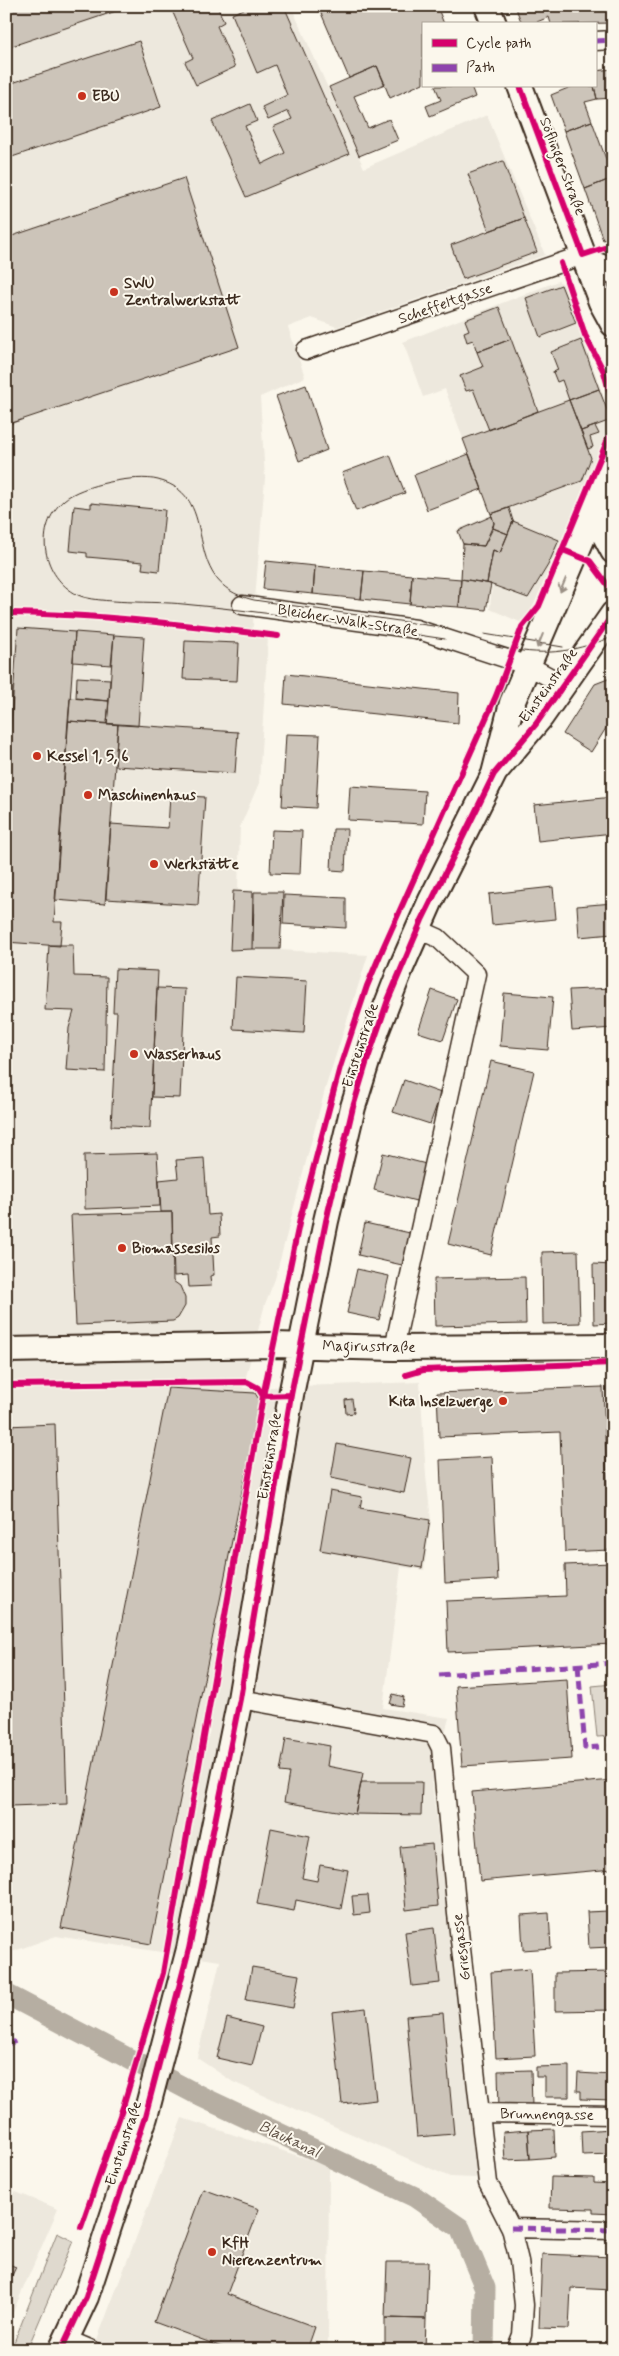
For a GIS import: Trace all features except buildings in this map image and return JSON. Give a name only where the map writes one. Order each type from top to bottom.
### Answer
[{"type":"street","points":[[487,6],[493,22]]},
{"type":"street","points":[[596,41],[613,40]]},
{"type":"street","name":"Söflinger Straße","points":[[521,88],[583,255],[613,324]]},
{"type":"street","points":[[583,255],[591,263],[613,271]]},
{"type":"street","name":"Scheffeltgasse","points":[[306,350],[583,255]]},
{"type":"street","name":"Einsteinstraße","points":[[64,2344],[86,2297],[150,2101],[189,1949],[240,1699],[291,1394],[326,1221],[353,1107],[377,1030],[418,929],[494,774],[512,703],[613,467]]},
{"type":"street","points":[[598,502],[604,534],[613,551]]},
{"type":"street","name":"Bleicher-Walk-Straße","points":[[242,605],[280,608],[416,629],[529,666],[564,685]]},
{"type":"street","name":"Einsteinstraße","points":[[494,774],[536,724],[613,614]]},
{"type":"street","points":[[394,1348],[476,974],[438,938],[418,929]]},
{"type":"street","name":"Magirusstraße","points":[[6,1350],[301,1346],[394,1348],[613,1346]]},
{"type":"street","name":"Griesgasse","points":[[240,1699],[434,1734],[441,1748],[457,1914],[488,2182],[511,2228],[519,2261],[524,2305],[522,2335],[516,2350]]},
{"type":"street","name":"Brunnengasse","points":[[480,2114],[613,2115]]},
{"type":"street","points":[[511,2228],[613,2230]]},
{"type":"street","points":[[64,2344],[92,2350]]},
{"type":"shaded area","points":[[6,6],[291,6],[364,168],[487,115],[545,255],[337,327],[312,318],[288,327],[305,377],[260,397],[265,478],[252,636],[268,638],[259,783],[240,827],[238,890],[283,891],[281,950],[368,955],[326,1086],[275,1279],[265,1304],[243,1388],[420,1382],[431,1520],[424,1570],[401,1567],[383,1708],[449,1718],[432,1782],[478,2172],[475,2178],[450,2177],[233,2082],[197,2058],[220,1961],[56,1936],[6,1954]]},
{"type":"shaded area","points":[[558,281],[564,284],[612,421],[532,609],[520,622],[490,609],[492,583],[460,578],[462,544],[456,530],[491,515],[445,389],[423,397],[403,342]]},
{"type":"shaded area","points":[[613,1684],[613,1736],[597,1737],[592,1686]]},
{"type":"shaded area","points":[[182,2118],[329,2166],[328,2350],[93,2350]]},
{"type":"shaded area","points":[[6,2188],[58,2209],[6,2328]]},
{"type":"shaded area","points":[[57,2233],[73,2241],[27,2350],[11,2350]]},
{"type":"waterway","name":"Blaukanal","points":[[6,1994],[202,2097],[415,2197],[460,2228],[485,2288],[484,2350]]},
{"type":"tram line","points":[[445,639],[248,611],[172,603],[87,598],[78,595],[66,587],[56,576],[46,551],[45,537],[48,524],[54,511],[64,500],[95,485],[136,478],[158,480],[178,489],[190,503],[197,521],[206,559],[215,576],[230,590],[254,600],[447,628]]},
{"type":"tram line","points":[[484,634],[563,647]]},
{"type":"tram line","points":[[496,647],[529,652],[555,652],[582,647],[613,637]]},
{"type":"marked path","points":[[596,41],[613,40]]},
{"type":"marked path","points":[[439,1675],[613,1663]]},
{"type":"marked path","points":[[578,1665],[585,1748],[599,1747]]},
{"type":"marked path","points":[[6,2045],[16,2041]]},
{"type":"marked path","points":[[511,2228],[613,2230]]},
{"type":"cycle path","points":[[521,88],[583,255],[613,245]]},
{"type":"cycle path","points":[[561,263],[585,335],[604,372],[613,405]]},
{"type":"cycle path","points":[[81,2227],[123,2107],[163,1973],[263,1396],[300,1219],[340,1067],[367,986],[383,948],[496,696],[522,627],[539,606],[613,427]]},
{"type":"cycle path","points":[[563,550],[590,561],[613,592]]},
{"type":"cycle path","points":[[6,613],[109,618],[278,636]]},
{"type":"cycle path","points":[[61,2350],[86,2297],[145,2117],[189,1949],[240,1699],[291,1395],[326,1221],[353,1107],[366,1064],[388,1000],[422,920],[494,774],[536,724],[613,614]]},
{"type":"cycle path","points":[[406,1375],[423,1370],[613,1363]]},
{"type":"cycle path","points":[[6,1385],[247,1382],[258,1388],[263,1396],[291,1395]]},
{"type":"place","name":"EBU","points":[[82,96]]},
{"type":"place","name":"SWU Zentralwerkstatt","points":[[114,292]]},
{"type":"place","name":"Kessel 1, 5, 6","points":[[37,756]]},
{"type":"place","name":"Maschinenhaus","points":[[88,795]]},
{"type":"place","name":"Werkstätte","points":[[154,864]]},
{"type":"place","name":"Wasserhaus","points":[[134,1054]]},
{"type":"place","name":"Biomassesilos","points":[[122,1248]]},
{"type":"place","name":"Kita Inselzwerge","points":[[503,1401]]},
{"type":"place","name":"KfH Nierenzentrum","points":[[212,2252]]}]
